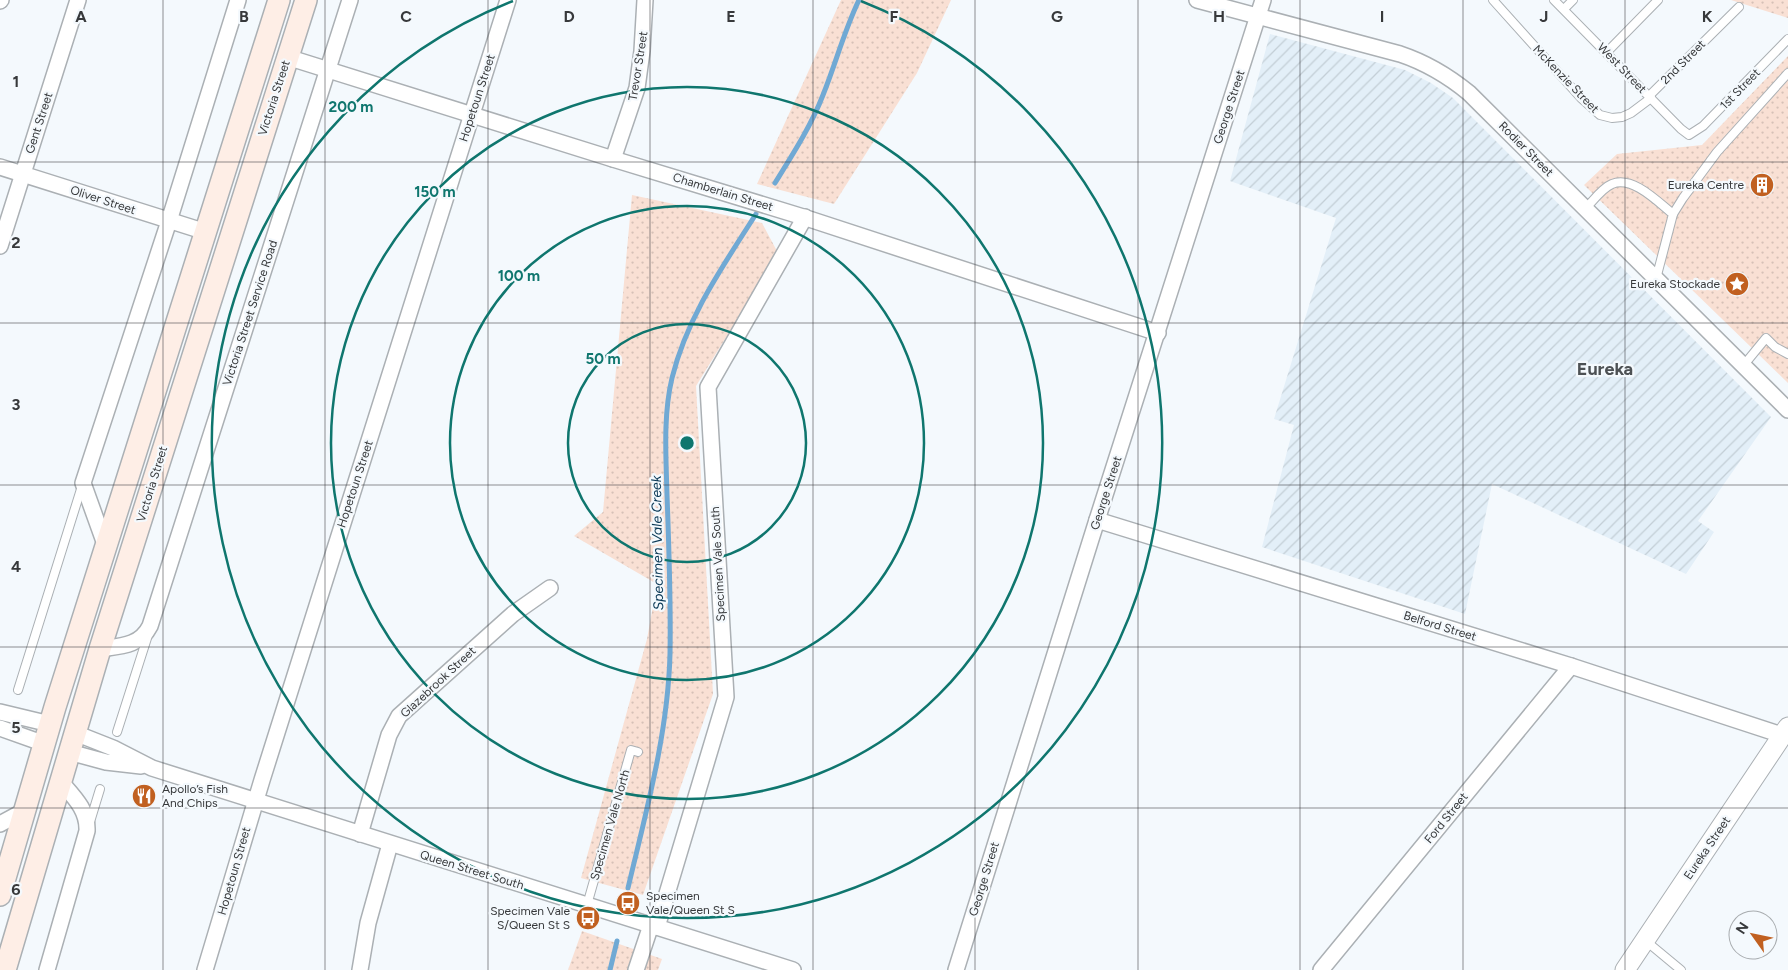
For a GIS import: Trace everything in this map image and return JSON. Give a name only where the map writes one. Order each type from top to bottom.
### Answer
[{"type":"main road","name":"Victoria Street","points":[[0,895],[47,734],[279,0]]},
{"type":"main road","name":"Victoria Street","points":[[5,970],[100,649],[306,0]]},
{"type":"main road","name":"Queen Street South","points":[[47,734],[72,743]]},
{"type":"street","name":"Gent Street","points":[[0,246],[78,0]]},
{"type":"street","points":[[106,547],[83,483],[169,220],[238,0]]},
{"type":"street","name":"Victoria Street Service Road","points":[[100,649],[137,642],[145,635],[150,626],[350,0]]},
{"type":"street","name":"Hopetoun Street","points":[[205,970],[255,801],[508,0]]},
{"type":"street","name":"Trevor Street","points":[[613,159],[637,88],[642,51],[645,0]]},
{"type":"street","name":"Rodier Street","points":[[1197,0],[1400,54],[1442,72],[1469,93],[1788,410]]},
{"type":"street","name":"George Street","points":[[956,970],[1263,0]]},
{"type":"street","name":"Chamberlain Street","points":[[288,57],[805,217],[1158,333]]},
{"type":"street","name":"Oliver Street","points":[[0,167],[206,232]]},
{"type":"street","name":"Specimen Vale South","points":[[636,970],[654,926],[726,698],[708,387],[805,217]]},
{"type":"street","name":"Belford Street","points":[[1097,520],[1785,731]]},
{"type":"street","name":"Glazebrook Street","points":[[360,834],[389,735],[399,716],[513,614],[550,588]]},
{"type":"street","name":"Ford Street","points":[[1321,970],[1572,666]]},
{"type":"street","points":[[0,712],[47,734]]},
{"type":"street","points":[[0,728],[47,734]]},
{"type":"street","name":"Eureka Street","points":[[1625,970],[1785,731]]},
{"type":"street","name":"Queen Street South","points":[[72,743],[114,748],[152,768],[793,970]]},
{"type":"street","points":[[47,970],[87,831],[86,818],[81,807],[61,782]]},
{"type":"street","points":[[0,824],[24,811]]},
{"type":"street","points":[[360,970],[368,923],[390,844]]},
{"type":"lane","name":"McKenzie Street","points":[[1493,0],[1581,98],[1600,115],[1612,118],[1622,117],[1631,113],[1650,97]]},
{"type":"lane","name":"West Street","points":[[1554,0],[1689,135]]},
{"type":"lane","points":[[1564,9],[1573,0]]},
{"type":"lane","points":[[1607,52],[1658,0]]},
{"type":"lane","name":"2nd Street","points":[[1650,97],[1739,7]]},
{"type":"lane","name":"1st Street","points":[[1689,135],[1704,126],[1788,39]]},
{"type":"lane","points":[[1656,280],[1675,209],[1717,152],[1788,73]]},
{"type":"lane","points":[[1586,208],[1606,187],[1625,182],[1640,189],[1674,214]]},
{"type":"lane","points":[[1743,366],[1766,338],[1775,347],[1788,354]]},
{"type":"lane","points":[[18,690],[83,483]]},
{"type":"lane","name":"Victoria Street Service Road","points":[[117,732],[150,626]]},
{"type":"lane","name":"Specimen Vale North","points":[[587,905],[631,750],[638,752]]},
{"type":"lane","points":[[87,831],[100,789]]},
{"type":"lane","points":[[1645,940],[1681,970]]},
{"type":"shaded area","points":[[841,0],[951,0],[917,73],[834,204],[757,184]]},
{"type":"shaded area","points":[[1731,0],[1788,0],[1788,18]]},
{"type":"shaded area","points":[[1270,34],[1405,70],[1431,83],[1453,98],[1771,417],[1698,521],[1714,532],[1686,574],[1492,484],[1465,614],[1262,547],[1294,425],[1274,419],[1336,218],[1230,181]]},
{"type":"shaded area","name":"Eureka Stockade","points":[[1788,56],[1788,383],[1584,185],[1617,154],[1702,145]]},
{"type":"shaded area","points":[[632,195],[762,223],[778,253],[696,386],[713,694],[643,895],[581,878],[647,639],[657,584],[574,536],[603,512]]},
{"type":"shaded area","points":[[582,931],[662,959],[658,970],[568,970]]},
{"type":"waterway","name":"Specimen Vale Creek","points":[[775,183],[813,118],[859,0]]},
{"type":"waterway","name":"Specimen Vale Creek","points":[[628,888],[661,743],[668,684],[670,614],[666,436],[669,392],[679,356],[696,313],[756,214]]},
{"type":"waterway","name":"Specimen Vale Creek","points":[[610,970],[617,941]]},
{"type":"place","name":"Eureka Centre","points":[[1762,185]]},
{"type":"place","name":"Eureka Stockade","points":[[1737,284]]},
{"type":"place","name":"Apollo’s Fish And Chips","points":[[144,796]]},
{"type":"place","name":"Specimen Vale/Queen St S","points":[[628,903]]},
{"type":"place","name":"Specimen Vale S/Queen St S","points":[[588,918]]},
{"type":"district","name":"Eureka","points":[[1605,369]]}]
